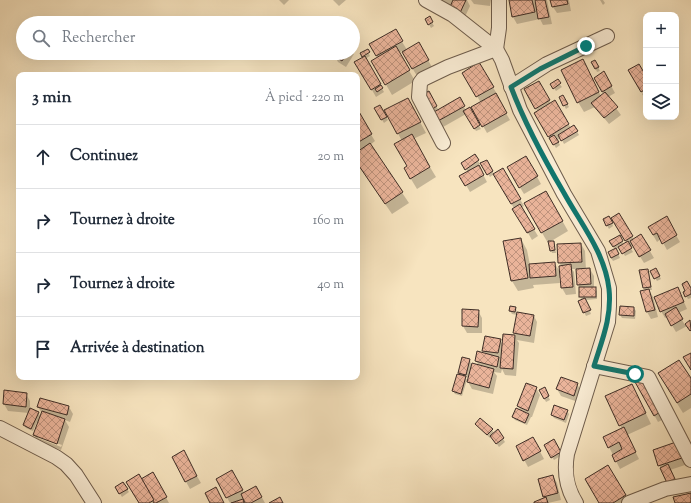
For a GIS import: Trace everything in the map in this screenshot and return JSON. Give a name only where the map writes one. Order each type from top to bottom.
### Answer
[{"type":"street","points":[[426,0],[453,15],[496,48],[502,60],[520,110],[556,180],[598,251],[604,269],[609,288],[608,322],[567,454],[565,466],[569,492],[576,503]]},
{"type":"street","points":[[496,48],[500,28],[499,0]]},
{"type":"street","points":[[511,87],[548,64],[607,36]]},
{"type":"street","points":[[443,143],[419,97],[420,83],[424,78],[496,48]]},
{"type":"street","points":[[594,366],[648,377],[691,460]]},
{"type":"street","points":[[0,428],[56,457],[66,464],[80,481],[94,503]]},
{"type":"street","points":[[629,503],[665,490],[691,484]]},
{"type":"building","points":[[453,0],[466,0],[459,15],[449,9]]},
{"type":"building","points":[[509,0],[532,0],[535,12],[512,17]]},
{"type":"building","points":[[535,0],[545,0],[549,17],[538,19]]},
{"type":"building","points":[[550,0],[567,0],[568,4],[552,7]]},
{"type":"building","points":[[430,16],[433,22],[428,25],[425,19]]},
{"type":"building","points":[[396,29],[403,41],[376,56],[369,44]]},
{"type":"building","points":[[419,42],[429,60],[412,69],[402,52]]},
{"type":"building","points":[[396,46],[410,70],[385,85],[371,61]]},
{"type":"building","points":[[368,49],[370,52],[362,57],[360,53]]},
{"type":"building","points":[[365,56],[381,84],[371,90],[354,62]]},
{"type":"building","points":[[583,59],[599,92],[577,103],[561,70]]},
{"type":"building","points":[[595,60],[599,67],[595,69],[591,62]]},
{"type":"building","points":[[479,62],[494,87],[476,97],[462,73]]},
{"type":"building","points":[[639,64],[643,71],[643,91],[641,92],[628,70]]},
{"type":"building","points":[[604,71],[612,86],[602,92],[594,78]]},
{"type":"building","points":[[558,79],[561,83],[553,89],[550,84]]},
{"type":"building","points":[[539,81],[550,100],[535,109],[524,89]]},
{"type":"building","points":[[381,85],[383,88],[377,92],[375,89]]},
{"type":"building","points":[[429,91],[437,106],[431,110],[422,94]]},
{"type":"building","points":[[605,92],[618,107],[604,118],[591,103]]},
{"type":"building","points":[[496,93],[507,113],[482,127],[471,107]]},
{"type":"building","points":[[563,95],[568,104],[563,106],[559,97]]},
{"type":"building","points":[[460,97],[465,106],[438,121],[434,112]]},
{"type":"building","points":[[408,98],[421,122],[397,134],[384,110]]},
{"type":"building","points":[[555,100],[569,124],[548,137],[534,113]]},
{"type":"building","points":[[380,105],[387,117],[381,120],[374,108]]},
{"type":"building","points":[[470,107],[480,125],[474,129],[463,111]]},
{"type":"building","points":[[360,113],[372,134],[360,141]]},
{"type":"building","points":[[574,125],[578,131],[561,141],[558,135]]},
{"type":"building","points":[[412,134],[430,167],[410,179],[404,168],[407,166],[394,144]]},
{"type":"building","points":[[554,135],[559,142],[553,145],[549,138]]},
{"type":"building","points":[[370,143],[403,192],[385,204],[360,167],[360,150]]},
{"type":"building","points":[[475,154],[479,160],[465,170],[461,163]]},
{"type":"building","points":[[526,156],[538,176],[519,188],[507,167]]},
{"type":"building","points":[[487,160],[493,171],[487,175],[480,163]]},
{"type":"building","points":[[479,165],[484,175],[465,186],[459,176]]},
{"type":"building","points":[[503,168],[521,199],[511,204],[493,174]]},
{"type":"building","points":[[546,191],[563,221],[541,233],[524,203]]},
{"type":"building","points":[[520,204],[535,229],[527,233],[512,209]]},
{"type":"building","points":[[619,213],[633,236],[625,241],[611,218]]},
{"type":"building","points":[[609,216],[613,223],[606,226],[603,219]]},
{"type":"building","points":[[667,216],[677,235],[662,244],[657,233],[653,235],[648,227]]},
{"type":"building","points":[[641,234],[651,250],[639,257],[630,241]]},
{"type":"building","points":[[620,235],[623,241],[613,247],[609,241]]},
{"type":"building","points":[[521,238],[528,278],[511,281],[503,241]]},
{"type":"building","points":[[548,241],[554,241],[555,250],[550,251]]},
{"type":"building","points":[[628,241],[632,248],[622,254],[618,247]]},
{"type":"building","points":[[581,243],[582,262],[558,263],[557,244]]},
{"type":"building","points":[[616,248],[619,254],[611,258],[608,252]]},
{"type":"building","points":[[555,262],[556,276],[530,278],[529,264]]},
{"type":"building","points":[[571,264],[573,287],[561,288],[559,266]]},
{"type":"building","points":[[590,268],[591,284],[577,285],[576,269]]},
{"type":"building","points":[[656,268],[660,276],[654,279],[650,271]]},
{"type":"building","points":[[648,269],[651,287],[643,288],[639,270]]},
{"type":"building","points":[[687,281],[691,288],[691,294],[685,297],[683,292],[685,291],[682,284]]},
{"type":"building","points":[[579,287],[596,287],[596,297],[579,297]]},
{"type":"building","points":[[678,287],[684,302],[660,312],[654,297]]},
{"type":"building","points":[[649,289],[655,310],[646,312],[640,291]]},
{"type":"building","points":[[585,298],[591,310],[583,313],[578,301]]},
{"type":"building","points":[[510,306],[516,307],[515,312],[509,311]]},
{"type":"building","points":[[620,306],[634,307],[634,316],[619,315]]},
{"type":"building","points":[[676,307],[683,319],[671,326],[665,314]]},
{"type":"building","points":[[462,309],[479,310],[478,327],[462,326]]},
{"type":"building","points":[[517,312],[534,315],[530,336],[513,333]]},
{"type":"building","points":[[690,320],[691,330],[690,331],[685,324]]},
{"type":"building","points":[[503,334],[515,335],[513,369],[500,368]]},
{"type":"building","points":[[485,336],[501,339],[498,353],[482,351]]},
{"type":"building","points":[[477,351],[499,357],[497,367],[475,361]]},
{"type":"building","points":[[691,353],[691,370],[683,357]]},
{"type":"building","points":[[462,357],[470,359],[466,375],[458,373]]},
{"type":"building","points":[[679,360],[691,378],[691,394],[677,403],[658,373]]},
{"type":"building","points":[[472,363],[494,369],[489,388],[467,382]]},
{"type":"building","points":[[457,374],[466,376],[461,394],[452,391]]},
{"type":"building","points":[[561,377],[578,383],[574,396],[556,389]]},
{"type":"building","points":[[645,377],[663,410],[654,416],[635,382]]},
{"type":"building","points":[[526,383],[537,387],[528,411],[517,406]]},
{"type":"building","points":[[632,384],[646,413],[619,426],[605,396]]},
{"type":"building","points":[[545,387],[549,396],[544,399],[539,390]]},
{"type":"building","points":[[4,390],[27,393],[26,407],[3,404]]},
{"type":"building","points":[[40,398],[69,406],[67,415],[37,407]]},
{"type":"building","points":[[554,405],[568,410],[564,420],[551,415]]},
{"type":"building","points":[[30,408],[39,412],[31,429],[23,425]]},
{"type":"building","points":[[516,408],[529,414],[525,423],[512,417]]},
{"type":"building","points":[[42,411],[65,419],[57,444],[33,435]]},
{"type":"building","points":[[480,418],[493,429],[487,435],[475,424]]},
{"type":"building","points":[[624,427],[636,452],[615,462],[612,455],[622,449],[619,442],[608,448],[603,437]]},
{"type":"building","points":[[498,429],[504,438],[496,444],[490,436]]},
{"type":"building","points":[[533,437],[541,451],[523,461],[516,446]]},
{"type":"building","points":[[554,439],[561,452],[551,458],[544,445]]},
{"type":"building","points":[[679,441],[685,457],[658,466],[653,450]]},
{"type":"building","points":[[184,450],[197,476],[185,482],[172,457]]},
{"type":"building","points":[[668,464],[675,479],[667,483],[660,468]]},
{"type":"building","points":[[608,465],[626,495],[613,503],[599,503],[585,479]]},
{"type":"building","points":[[232,470],[243,490],[226,498],[216,479]]},
{"type":"building","points":[[153,472],[167,497],[156,503],[154,503],[141,479]]},
{"type":"building","points":[[139,474],[154,500],[149,503],[139,503],[126,482]]},
{"type":"building","points":[[553,475],[558,493],[543,497],[538,479]]},
{"type":"building","points":[[123,482],[128,489],[119,494],[115,487]]},
{"type":"building","points":[[256,486],[262,497],[251,503],[245,503],[241,494]]},
{"type":"building","points":[[216,487],[224,503],[210,503],[205,493]]},
{"type":"building","points":[[691,493],[691,503],[675,503],[673,497]]},
{"type":"building","points":[[280,497],[283,503],[269,503]]},
{"type":"building","points":[[546,497],[548,503],[534,503],[534,502]]},
{"type":"building","points":[[243,499],[244,503],[231,503]]},
{"type":"route","points":[[586,46],[548,64],[511,87],[520,110],[556,180],[598,251],[604,269],[609,288],[608,322],[594,366],[635,374]]}]
